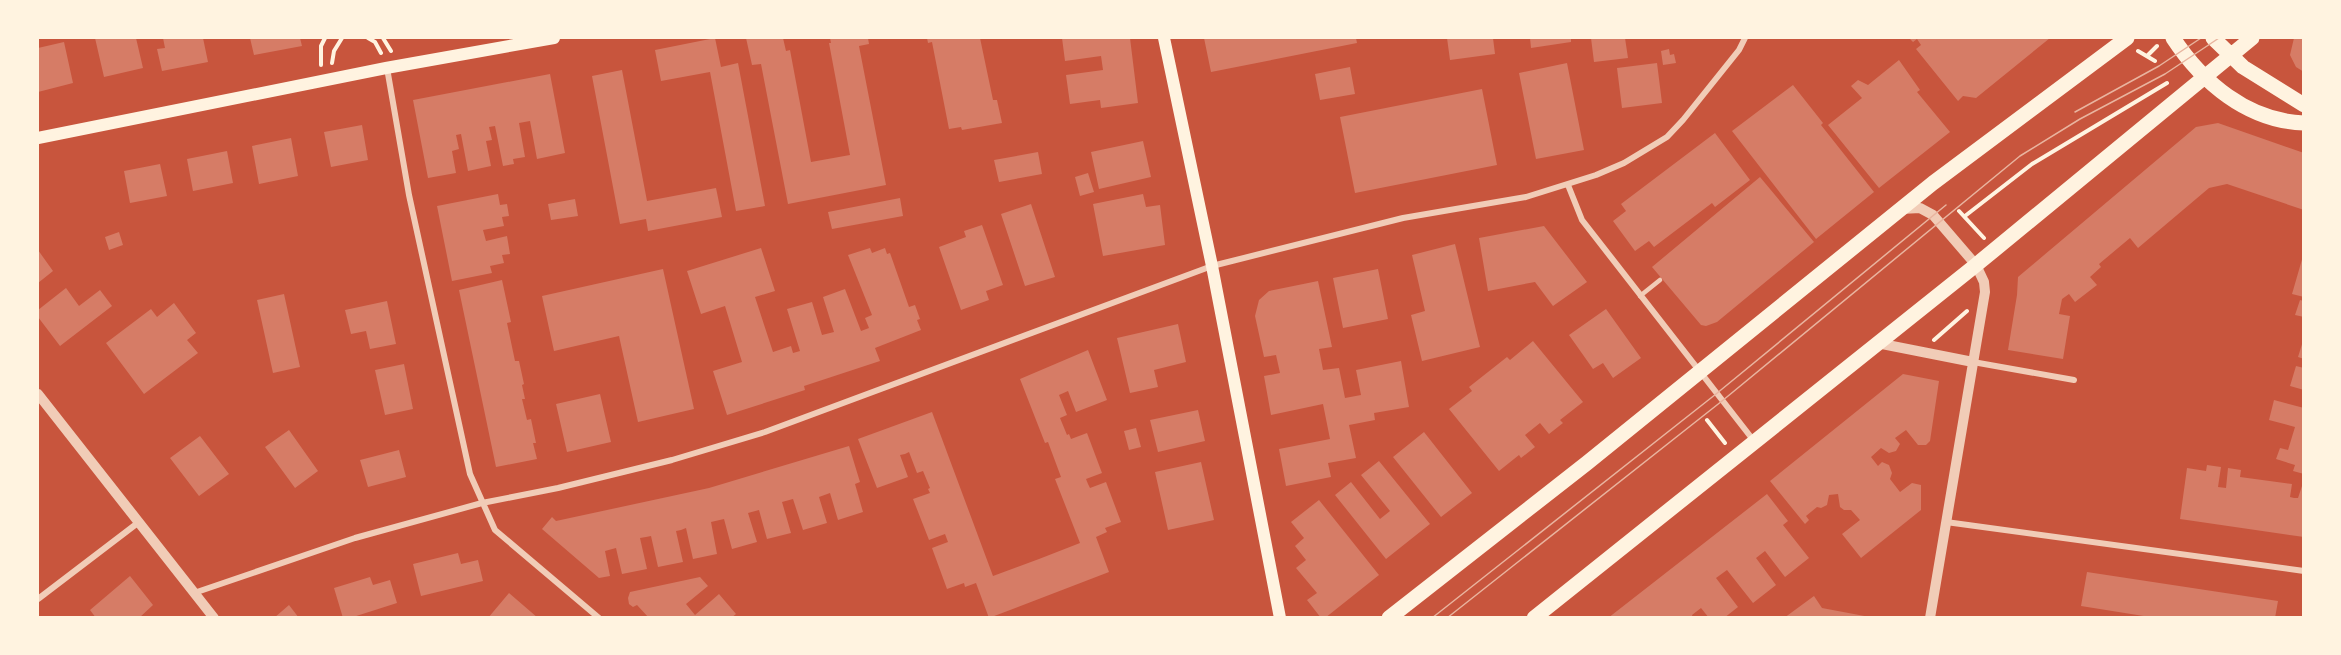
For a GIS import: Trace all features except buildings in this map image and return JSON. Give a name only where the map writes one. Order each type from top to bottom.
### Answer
[{"type":"main road","points":[[38,138],[386,68],[554,38]]},
{"type":"main road","points":[[1164,38],[1212,266],[1280,618]]},
{"type":"main road","points":[[2173,38],[2203,77],[2246,108],[2279,120],[2304,123]]},
{"type":"main road","points":[[2213,38],[2243,67],[2304,105]]},
{"type":"main road","points":[[1534,618],[1976,265],[2252,38]]},
{"type":"main road","points":[[1389,618],[1699,372],[1900,208],[2129,42]]},
{"type":"street","points":[[194,593],[355,538],[482,503],[558,488],[672,460],[765,432],[1212,266],[1403,218],[1526,196],[1568,185],[1624,163],[1667,137],[1739,50],[1744,38]]},
{"type":"street","points":[[386,68],[409,195],[470,474],[495,530],[599,618]]},
{"type":"street","points":[[1568,185],[1582,220],[1755,442]]},
{"type":"street","points":[[1900,208],[1920,208],[1933,215],[1976,265],[1984,282],[1985,292],[1930,618]]},
{"type":"street","points":[[1877,343],[2074,380]]},
{"type":"street","points":[[38,394],[214,618]]},
{"type":"street","points":[[38,599],[139,522]]},
{"type":"street","points":[[1946,522],[2304,571]]},
{"type":"lane","points":[[1640,296],[1660,280]]},
{"type":"path","points":[[320,57],[321,46],[325,38]]},
{"type":"path","points":[[332,63],[338,41],[342,38]]},
{"type":"path","points":[[368,38],[375,42],[381,53]]},
{"type":"path","points":[[384,38],[391,51]]},
{"type":"path","points":[[2129,42],[2155,61]]},
{"type":"path","points":[[2148,56],[2157,46]]},
{"type":"path","points":[[1965,216],[2032,164],[2170,81]]},
{"type":"path","points":[[1959,211],[1987,241]]},
{"type":"path","points":[[1965,228],[1971,223]]},
{"type":"path","points":[[1932,343],[1973,306]]},
{"type":"path","points":[[1707,420],[1719,432],[1726,445],[1721,450]]},
{"type":"tram line","points":[[2075,112],[2159,66],[2201,38]]},
{"type":"tram line","points":[[1447,618],[1722,401],[2020,156],[2080,119],[2165,74],[2219,38]]},
{"type":"tram line","points":[[1432,618],[1716,394],[1946,205]]}]
